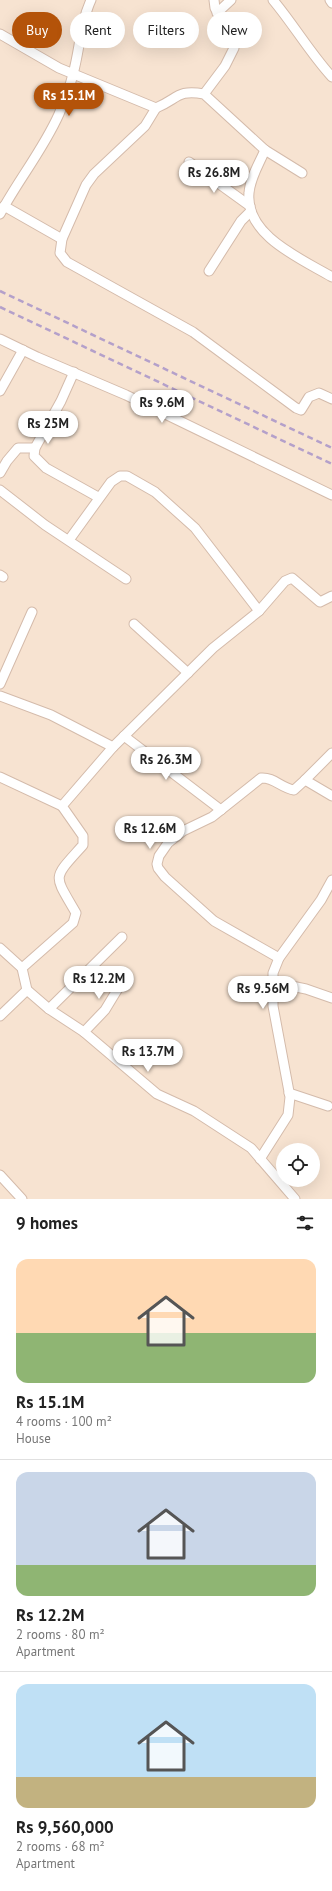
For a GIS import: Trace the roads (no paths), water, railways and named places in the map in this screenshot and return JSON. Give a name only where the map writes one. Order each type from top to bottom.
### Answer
[{"type":"street","points":[[62,238],[2,210],[40,151],[59,114],[74,74],[84,20],[91,0]]},
{"type":"street","points":[[214,0],[217,12]]},
{"type":"street","points":[[218,12],[231,0]]},
{"type":"street","points":[[273,0],[291,21],[332,77]]},
{"type":"street","points":[[0,34],[59,68],[156,108]]},
{"type":"street","points":[[204,94],[225,66],[234,48]]},
{"type":"street","points":[[302,174],[265,150],[204,94],[193,92],[179,94],[165,104],[156,108],[145,126],[94,174],[81,195],[62,238],[60,253],[67,262],[193,332],[296,408],[301,410],[309,397],[319,393],[332,399]]},
{"type":"street","points":[[265,150],[251,180],[249,194],[251,208],[259,226],[274,243],[332,277]]},
{"type":"street","points":[[189,162],[251,208]]},
{"type":"street","points":[[209,271],[251,208]]},
{"type":"street","points":[[0,339],[126,395],[332,495]]},
{"type":"street","points":[[0,391],[22,350]]},
{"type":"street","points":[[74,372],[61,401],[35,448],[34,456],[46,468],[98,497]]},
{"type":"street","points":[[0,473],[7,461],[18,448],[35,448]]},
{"type":"street","points":[[68,540],[98,497],[111,482],[120,476],[127,476],[155,492],[195,528],[259,611]]},
{"type":"street","points":[[0,490],[46,525],[126,579]]},
{"type":"street","points":[[62,806],[113,746],[213,648],[259,611],[286,581],[292,578],[320,602],[332,596]]},
{"type":"street","points":[[0,684],[32,612]]},
{"type":"street","points":[[134,624],[188,673]]},
{"type":"street","points":[[0,696],[51,715],[113,746]]},
{"type":"street","points":[[124,736],[221,810]]},
{"type":"street","points":[[279,958],[214,921],[165,877],[158,868],[157,864],[159,856],[168,843],[183,831],[212,818],[261,778],[269,777],[288,789],[294,790],[332,753]]},
{"type":"street","points":[[0,777],[62,806],[82,836],[82,845],[59,873],[58,883],[76,913],[73,923],[22,968]]},
{"type":"street","points":[[305,780],[332,796]]},
{"type":"street","points":[[260,1159],[288,1114],[289,1093],[273,1006],[273,973],[279,958],[321,900],[332,880]]},
{"type":"street","points":[[49,1009],[122,937]]},
{"type":"street","points":[[0,948],[22,968],[27,990],[49,1009],[84,1032],[157,1094],[194,1111],[251,1148],[295,1199]]},
{"type":"street","points":[[84,1032],[105,1010],[125,977]]},
{"type":"street","points":[[272,982],[306,989],[332,998]]},
{"type":"street","points":[[0,1016],[27,990]]},
{"type":"street","points":[[289,1093],[328,1106]]},
{"type":"street","points":[[0,1175],[22,1199]]},
{"type":"railway","points":[[0,291],[332,448]]},
{"type":"railway","points":[[0,307],[332,464]]}]
